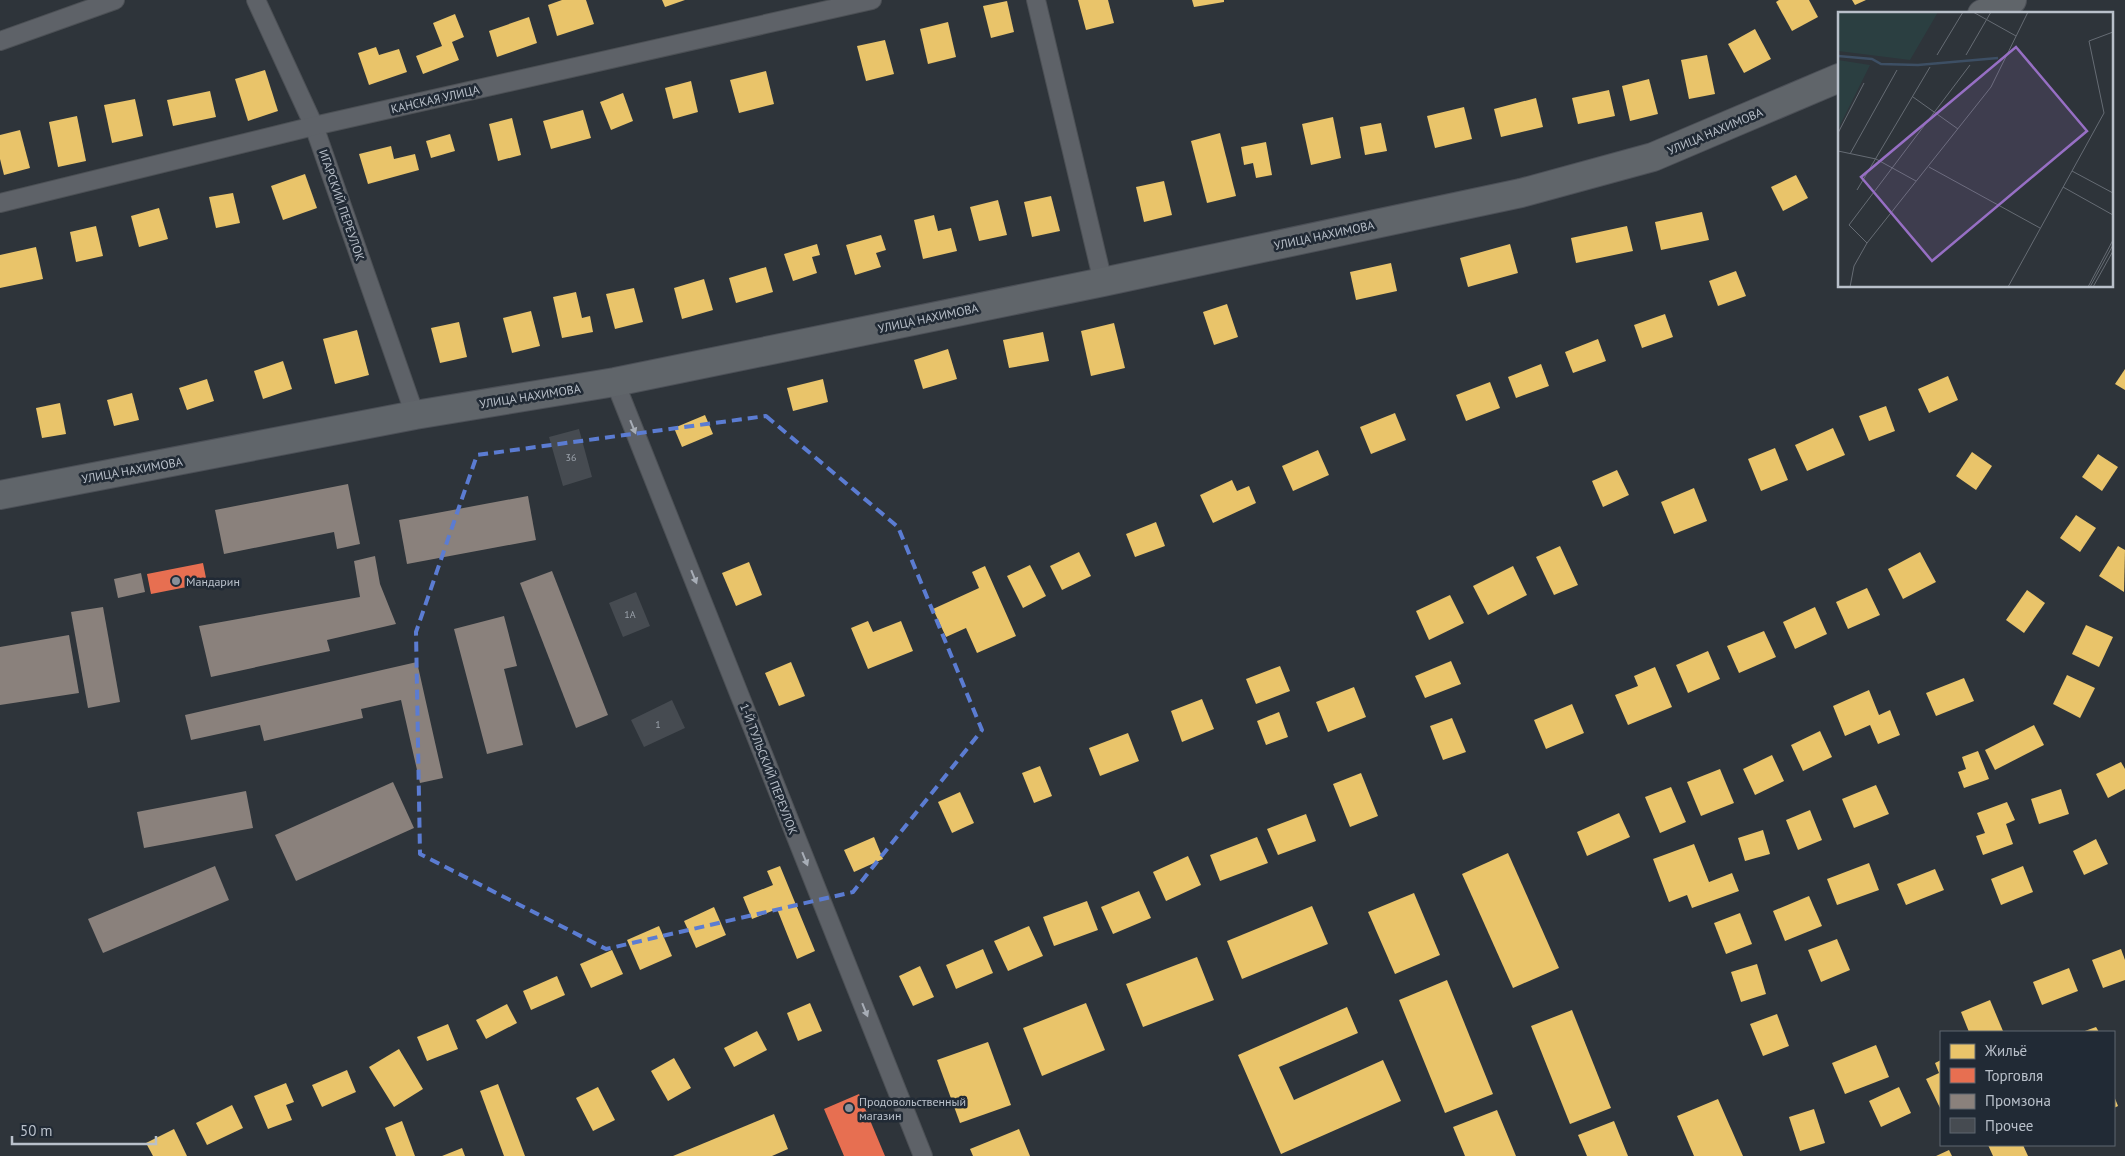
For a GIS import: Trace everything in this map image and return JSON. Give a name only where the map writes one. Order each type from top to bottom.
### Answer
[{"type":"main road","points":[[1986,12],[2012,0]]},
{"type":"main road","name":"УЛИЦА НАХИМОВА","points":[[0,495],[415,415],[614,382],[1103,282],[1521,193],[1653,157],[1838,78]]},
{"type":"street","points":[[0,41],[115,0]]},
{"type":"street","name":"ИГАРСКИЙ ПЕРЕУЛОК","points":[[256,0],[314,126],[415,415]]},
{"type":"street","name":"КАНСКАЯ УЛИЦА","points":[[0,203],[314,126],[872,0]]},
{"type":"street","points":[[1036,0],[1103,282]]},
{"type":"street","name":"1-Й ТУЛЬСКИЙ ПЕРЕУЛОК","points":[[614,382],[720,642],[923,1156]]},
{"type":"highlighted area","points":[[766,416],[898,527],[982,730],[853,892],[606,949],[420,854],[416,632],[477,455]]},
{"type":"building: Жильё","points":[[562,0],[586,0],[594,24],[557,36],[548,5]]},
{"type":"building: Жильё","points":[[662,0],[685,0],[665,7]]},
{"type":"building: Жильё","points":[[1078,0],[1108,0],[1114,23],[1086,30]]},
{"type":"building: Жильё","points":[[1192,0],[1224,0],[1224,2],[1194,7]]},
{"type":"building: Жильё","points":[[1779,0],[1809,0],[1818,17],[1792,31],[1776,2]]},
{"type":"building: Жильё","points":[[1852,0],[1866,0],[1855,5]]},
{"type":"building: Жильё","points":[[1007,1],[1014,32],[991,38],[983,6]]},
{"type":"building: Жильё","points":[[455,14],[464,37],[452,42],[459,60],[423,74],[416,56],[442,46],[433,23]]},
{"type":"building: Жильё","points":[[529,17],[537,43],[497,57],[489,31]]},
{"type":"building: Жильё","points":[[948,22],[956,57],[928,64],[920,29]]},
{"type":"building: Жильё","points":[[1755,29],[1771,59],[1744,73],[1728,44]]},
{"type":"building: Жильё","points":[[885,40],[894,74],[866,81],[857,46]]},
{"type":"building: Жильё","points":[[376,47],[379,55],[399,49],[407,72],[369,85],[358,53]]},
{"type":"building: Жильё","points":[[1707,55],[1715,94],[1689,99],[1681,60]]},
{"type":"building: Жильё","points":[[265,70],[278,111],[248,121],[235,79]]},
{"type":"building: Жильё","points":[[766,71],[774,104],[739,113],[730,80]]},
{"type":"building: Жильё","points":[[1649,79],[1658,114],[1630,121],[1622,86]]},
{"type":"building: Жильё","points":[[691,81],[698,112],[673,119],[665,88]]},
{"type":"building: Жильё","points":[[1609,90],[1615,116],[1578,124],[1572,98]]},
{"type":"building: Жильё","points":[[210,91],[216,117],[173,126],[167,100]]},
{"type":"building: Жильё","points":[[623,93],[633,121],[611,130],[600,102]]},
{"type":"building: Жильё","points":[[1536,98],[1543,127],[1501,137],[1494,109]]},
{"type":"building: Жильё","points":[[135,99],[143,136],[112,143],[104,105]]},
{"type":"building: Жильё","points":[[1464,107],[1472,139],[1435,148],[1427,116]]},
{"type":"building: Жильё","points":[[583,110],[591,138],[551,149],[543,121]]},
{"type":"building: Жильё","points":[[77,116],[86,161],[58,167],[49,122]]},
{"type":"building: Жильё","points":[[1333,117],[1341,158],[1311,165],[1302,124]]},
{"type":"building: Жильё","points":[[512,118],[521,155],[498,161],[489,124]]},
{"type":"building: Жильё","points":[[1381,123],[1387,151],[1365,155],[1360,127]]},
{"type":"building: Жильё","points":[[20,130],[30,168],[4,175],[0,159],[0,135]]},
{"type":"building: Жильё","points":[[1220,133],[1236,196],[1207,203],[1191,141]]},
{"type":"building: Жильё","points":[[450,134],[455,151],[431,158],[426,141]]},
{"type":"building: Жильё","points":[[1266,142],[1272,175],[1256,178],[1253,163],[1244,165],[1241,147]]},
{"type":"building: Жильё","points":[[391,146],[394,159],[415,154],[419,170],[368,184],[359,154]]},
{"type":"building: Жильё","points":[[305,174],[317,208],[283,220],[271,186]]},
{"type":"building: Жильё","points":[[1796,175],[1808,198],[1783,211],[1771,187]]},
{"type":"building: Жильё","points":[[1164,181],[1172,215],[1144,222],[1136,187]]},
{"type":"building: Жильё","points":[[233,193],[240,223],[216,228],[209,197]]},
{"type":"building: Жильё","points":[[1051,196],[1060,231],[1032,237],[1024,202]]},
{"type":"building: Жильё","points":[[998,200],[1007,235],[979,241],[970,207]]},
{"type":"building: Жильё","points":[[159,208],[168,239],[139,247],[131,216]]},
{"type":"building: Жильё","points":[[1702,212],[1709,240],[1661,250],[1655,222]]},
{"type":"building: Жильё","points":[[934,215],[938,231],[951,228],[957,251],[923,259],[914,220]]},
{"type":"building: Жильё","points":[[96,226],[103,256],[76,262],[70,232]]},
{"type":"building: Жильё","points":[[1627,226],[1633,251],[1576,263],[1571,238]]},
{"type":"building: Жильё","points":[[881,235],[886,250],[876,253],[881,267],[855,275],[846,245]]},
{"type":"building: Жильё","points":[[817,244],[820,255],[812,257],[817,273],[793,281],[784,254]]},
{"type":"building: Жильё","points":[[1510,244],[1518,273],[1468,287],[1460,258]]},
{"type":"building: Жильё","points":[[36,247],[43,279],[0,288],[0,255]]},
{"type":"building: Жильё","points":[[1391,263],[1397,291],[1356,300],[1350,272]]},
{"type":"building: Жильё","points":[[766,267],[773,292],[736,303],[729,278]]},
{"type":"building: Жильё","points":[[1736,271],[1746,296],[1718,306],[1709,281]]},
{"type":"building: Жильё","points":[[704,279],[713,310],[682,319],[674,288]]},
{"type":"building: Жильё","points":[[634,288],[643,322],[615,329],[606,294]]},
{"type":"building: Жильё","points":[[576,292],[582,318],[590,316],[593,332],[562,338],[553,297]]},
{"type":"building: Жильё","points":[[1227,304],[1238,337],[1214,345],[1203,312]]},
{"type":"building: Жильё","points":[[531,311],[540,346],[512,353],[503,318]]},
{"type":"building: Жильё","points":[[1665,314],[1673,337],[1642,348],[1634,325]]},
{"type":"building: Жильё","points":[[459,322],[467,357],[440,363],[431,328]]},
{"type":"building: Жильё","points":[[1114,323],[1125,368],[1091,376],[1081,331]]},
{"type":"building: Жильё","points":[[357,330],[369,375],[335,384],[323,339]]},
{"type":"building: Жильё","points":[[1043,332],[1049,361],[1009,368],[1003,340]]},
{"type":"building: Жильё","points":[[1598,339],[1606,361],[1573,373],[1565,352]]},
{"type":"building: Жильё","points":[[948,349],[957,379],[923,389],[914,360]]},
{"type":"building: Жильё","points":[[283,361],[292,389],[263,399],[254,371]]},
{"type":"building: Жильё","points":[[1541,364],[1549,386],[1516,398],[1508,377]]},
{"type":"building: Жильё","points":[[2125,369],[2125,390],[2115,384]]},
{"type":"building: Жильё","points":[[1948,376],[1958,400],[1929,413],[1918,389]]},
{"type":"building: Жильё","points":[[207,379],[214,401],[187,410],[179,388]]},
{"type":"building: Жильё","points":[[823,379],[828,402],[793,411],[787,388]]},
{"type":"building: Жильё","points":[[1490,382],[1500,408],[1466,421],[1456,395]]},
{"type":"building: Жильё","points":[[132,393],[139,420],[114,426],[107,400]]},
{"type":"building: Жильё","points":[[60,403],[66,434],[42,438],[36,408]]},
{"type":"building: Жильё","points":[[1886,406],[1895,431],[1869,441],[1859,416]]},
{"type":"building: Жильё","points":[[1395,413],[1406,440],[1371,454],[1360,427]]},
{"type":"building: Жильё","points":[[705,415],[713,434],[682,447],[674,428]]},
{"type":"building: Жильё","points":[[1833,428],[1845,455],[1807,471],[1795,445]]},
{"type":"building: Жильё","points":[[1775,448],[1788,480],[1761,491],[1748,459]]},
{"type":"building: Жильё","points":[[1318,450],[1329,475],[1293,491],[1282,466]]},
{"type":"building: Жильё","points":[[1972,452],[1992,466],[1976,490],[1956,476]]},
{"type":"building: Жильё","points":[[2098,454],[2118,467],[2102,491],[2082,477]]},
{"type":"building: Жильё","points":[[1617,470],[1629,495],[1603,507],[1592,481]]},
{"type":"building: Жильё","points":[[1232,480],[1237,491],[1249,486],[1256,503],[1213,523],[1200,495]]},
{"type":"building: Жильё","points":[[1694,488],[1707,521],[1674,534],[1661,502]]},
{"type":"building: Жильё","points":[[2076,515],[2096,528],[2080,552],[2060,538]]},
{"type":"building: Жильё","points":[[1156,522],[1165,546],[1135,557],[1126,534]]},
{"type":"building: Жильё","points":[[1560,546],[1578,585],[1554,595],[1536,557]]},
{"type":"building: Жильё","points":[[2118,546],[2125,550],[2124,592],[2099,576]]},
{"type":"building: Жильё","points":[[1079,552],[1091,576],[1062,590],[1050,566]]},
{"type":"building: Жильё","points":[[1920,552],[1936,582],[1903,599],[1888,569]]},
{"type":"building: Жильё","points":[[749,562],[762,595],[736,606],[722,573]]},
{"type":"building: Жильё","points":[[1030,565],[1046,596],[1023,608],[1007,576]]},
{"type":"building: Жильё","points":[[985,566],[1016,636],[977,653],[966,628],[946,637],[933,609],[979,588],[972,572]]},
{"type":"building: Жильё","points":[[1513,566],[1527,595],[1488,615],[1473,586]]},
{"type":"building: Жильё","points":[[1867,588],[1880,615],[1848,629],[1836,602]]},
{"type":"building: Жильё","points":[[2027,590],[2045,603],[2024,633],[2006,620]]},
{"type":"building: Жильё","points":[[1450,595],[1464,623],[1429,640],[1416,611]]},
{"type":"building: Жильё","points":[[1815,607],[1827,634],[1795,649],[1783,622]]},
{"type":"building: Жильё","points":[[868,621],[873,632],[901,621],[913,651],[868,669],[851,628]]},
{"type":"building: Жильё","points":[[2086,625],[2113,637],[2099,667],[2072,654]]},
{"type":"building: Жильё","points":[[1764,631],[1776,657],[1739,673],[1727,646]]},
{"type":"building: Жильё","points":[[1708,651],[1720,679],[1688,693],[1676,665]]},
{"type":"building: Жильё","points":[[1451,661],[1461,684],[1425,698],[1415,676]]},
{"type":"building: Жильё","points":[[791,662],[805,696],[779,706],[765,673]]},
{"type":"building: Жильё","points":[[1280,666],[1290,691],[1256,704],[1246,679]]},
{"type":"building: Жильё","points":[[1655,667],[1672,707],[1628,725],[1615,695],[1638,686],[1634,676]]},
{"type":"building: Жильё","points":[[2067,675],[2095,688],[2080,718],[2053,704]]},
{"type":"building: Жильё","points":[[1964,678],[1974,701],[1936,716],[1926,693]]},
{"type":"building: Жильё","points":[[1354,687],[1366,717],[1328,732],[1316,702]]},
{"type":"building: Жильё","points":[[1869,690],[1879,715],[1890,710],[1900,735],[1878,744],[1870,725],[1845,736],[1833,706]]},
{"type":"building: Жильё","points":[[1202,699],[1214,729],[1182,742],[1171,711]]},
{"type":"building: Жильё","points":[[1572,704],[1584,733],[1546,749],[1534,720]]},
{"type":"building: Жильё","points":[[1279,712],[1288,737],[1266,745],[1257,721]]},
{"type":"building: Жильё","points":[[1452,718],[1466,752],[1443,760],[1430,726]]},
{"type":"building: Жильё","points":[[2034,725],[2044,745],[1995,770],[1985,750]]},
{"type":"building: Жильё","points":[[1820,731],[1832,757],[1803,771],[1791,745]]},
{"type":"building: Жильё","points":[[1128,733],[1139,761],[1100,776],[1089,748]]},
{"type":"building: Жильё","points":[[1978,751],[1989,779],[1964,788],[1958,772],[1966,769],[1962,757]]},
{"type":"building: Жильё","points":[[1772,755],[1784,781],[1755,795],[1743,769]]},
{"type":"building: Жильё","points":[[2121,762],[2125,769],[2125,789],[2108,798],[2096,774]]},
{"type":"building: Жильё","points":[[1040,766],[1052,796],[1034,803],[1022,773]]},
{"type":"building: Жильё","points":[[1720,769],[1734,803],[1701,816],[1687,782]]},
{"type":"building: Жильё","points":[[1361,773],[1378,816],[1350,827],[1333,784]]},
{"type":"building: Жильё","points":[[1876,785],[1889,814],[1854,828],[1842,799]]},
{"type":"building: Жильё","points":[[1671,787],[1686,822],[1660,833],[1645,797]]},
{"type":"building: Жильё","points":[[2061,789],[2069,814],[2039,824],[2031,799]]},
{"type":"building: Жильё","points":[[960,792],[974,823],[952,833],[938,802]]},
{"type":"building: Жильё","points":[[2007,802],[2015,820],[2006,824],[2013,844],[1983,855],[1976,836],[1985,833],[1977,813]]},
{"type":"building: Жильё","points":[[1810,810],[1822,840],[1798,850],[1786,820]]},
{"type":"building: Жильё","points":[[1619,813],[1630,837],[1587,856],[1577,832]]},
{"type":"building: Жильё","points":[[1306,814],[1316,841],[1278,855],[1267,829]]},
{"type":"building: Жильё","points":[[1763,830],[1770,854],[1745,861],[1738,838]]},
{"type":"building: Жильё","points":[[874,837],[883,859],[854,872],[844,850]]},
{"type":"building: Жильё","points":[[1257,837],[1268,863],[1220,881],[1210,855]]},
{"type":"building: Жильё","points":[[2096,839],[2108,864],[2084,875],[2073,851]]},
{"type":"building: Жильё","points":[[1694,844],[1709,882],[1732,873],[1739,891],[1692,908],[1687,895],[1669,902],[1653,859]]},
{"type":"building: Жильё","points":[[1508,853],[1559,968],[1513,988],[1462,874]]},
{"type":"building: Жильё","points":[[1188,856],[1201,885],[1166,901],[1153,872]]},
{"type":"building: Жильё","points":[[1869,863],[1879,890],[1837,905],[1827,879]]},
{"type":"building: Жильё","points":[[780,866],[815,951],[797,959],[777,909],[752,919],[743,897],[773,885],[767,871]]},
{"type":"building: Жильё","points":[[2023,866],[2033,892],[2001,905],[1991,879]]},
{"type":"building: Жильё","points":[[1935,869],[1944,890],[1906,905],[1897,884]]},
{"type":"building: Жильё","points":[[1139,891],[1151,918],[1113,934],[1101,907]]},
{"type":"building: Жильё","points":[[1414,893],[1440,955],[1395,974],[1368,912]]},
{"type":"building: Жильё","points":[[1809,896],[1822,926],[1785,941],[1773,911]]},
{"type":"building: Жильё","points":[[1087,901],[1098,930],[1054,946],[1043,917]]},
{"type":"building: Жильё","points":[[1312,906],[1328,944],[1242,979],[1227,941]]},
{"type":"building: Жильё","points":[[714,907],[726,935],[696,948],[684,921]]},
{"type":"building: Жильё","points":[[1740,913],[1752,944],[1726,954],[1714,923]]},
{"type":"building: Жильё","points":[[659,926],[672,956],[640,970],[627,940]]},
{"type":"building: Жильё","points":[[1029,926],[1043,956],[1008,971],[994,941]]},
{"type":"building: Жильё","points":[[1837,939],[1850,970],[1821,982],[1808,950]]},
{"type":"building: Жильё","points":[[983,949],[993,973],[956,989],[946,965]]},
{"type":"building: Жильё","points":[[2121,949],[2125,960],[2125,980],[2103,988],[2092,960]]},
{"type":"building: Жильё","points":[[612,950],[623,974],[591,988],[580,964]]},
{"type":"building: Жильё","points":[[1197,957],[1214,1000],[1143,1027],[1126,984]]},
{"type":"building: Жильё","points":[[1757,964],[1766,994],[1741,1002],[1731,972]]},
{"type":"building: Жильё","points":[[920,966],[934,997],[913,1006],[899,976]]},
{"type":"building: Жильё","points":[[2069,968],[2078,991],[2042,1005],[2033,982]]},
{"type":"building: Жильё","points":[[557,976],[565,995],[531,1010],[523,991]]},
{"type":"building: Жильё","points":[[1447,980],[1493,1094],[1445,1113],[1399,1000]]},
{"type":"building: Жильё","points":[[1990,1000],[2003,1031],[1969,1031],[1961,1012]]},
{"type":"building: Жильё","points":[[810,1003],[822,1031],[798,1041],[787,1013]]},
{"type":"building: Жильё","points":[[1086,1003],[1105,1050],[1042,1076],[1023,1028]]},
{"type":"building: Жильё","points":[[507,1004],[517,1023],[486,1039],[476,1020]]},
{"type":"building: Жильё","points":[[1347,1007],[1358,1033],[1279,1067],[1294,1100],[1383,1060],[1401,1101],[1281,1154],[1238,1055]]},
{"type":"building: Жильё","points":[[1572,1010],[1611,1108],[1570,1124],[1531,1026]]},
{"type":"building: Жильё","points":[[1777,1014],[1789,1046],[1763,1056],[1750,1024]]},
{"type":"building: Жильё","points":[[448,1024],[458,1049],[427,1061],[417,1037]]},
{"type":"building: Жильё","points":[[2096,1027],[2098,1031],[2085,1031]]},
{"type":"building: Жильё","points":[[757,1031],[767,1050],[734,1067],[724,1048]]},
{"type":"building: Жильё","points":[[988,1042],[1011,1105],[960,1123],[937,1060]]},
{"type":"building: Жильё","points":[[1876,1045],[1889,1077],[1845,1094],[1832,1063]]},
{"type":"building: Жильё","points":[[399,1049],[423,1089],[394,1107],[369,1067]]},
{"type":"building: Жильё","points":[[674,1058],[691,1088],[668,1101],[651,1071]]},
{"type":"building: Жильё","points":[[1940,1060],[1940,1108],[1926,1079],[1939,1073],[1935,1063]]},
{"type":"building: Жильё","points":[[347,1070],[356,1092],[322,1107],[312,1085]]},
{"type":"building: Жильё","points":[[286,1083],[294,1102],[286,1105],[292,1120],[268,1129],[254,1096]]},
{"type":"building: Жильё","points":[[498,1084],[525,1156],[504,1156],[480,1091]]},
{"type":"building: Жильё","points":[[598,1087],[615,1120],[593,1131],[576,1098]]},
{"type":"building: Жильё","points":[[1899,1087],[1911,1113],[1881,1127],[1869,1101]]},
{"type":"building: Жильё","points":[[1718,1099],[1743,1156],[1694,1156],[1677,1116]]},
{"type":"building: Жильё","points":[[232,1105],[243,1128],[207,1145],[196,1123]]},
{"type":"building: Жильё","points":[[1814,1109],[1825,1143],[1800,1151],[1789,1117]]},
{"type":"building: Жильё","points":[[1497,1110],[1516,1156],[1465,1156],[1453,1127]]},
{"type":"building: Жильё","points":[[774,1114],[788,1149],[772,1156],[673,1156]]},
{"type":"building: Жильё","points":[[402,1121],[415,1156],[396,1156],[385,1128]]},
{"type":"building: Жильё","points":[[1614,1121],[1628,1156],[1587,1156],[1578,1135]]},
{"type":"building: Жильё","points":[[174,1129],[187,1156],[153,1156],[146,1143]]},
{"type":"building: Жильё","points":[[1019,1129],[1030,1156],[973,1156],[970,1149]]},
{"type":"building: Жильё","points":[[1988,1146],[2023,1146],[2028,1156],[1993,1156]]},
{"type":"building: Жильё","points":[[462,1148],[465,1156],[442,1156]]},
{"type":"building: Жильё","points":[[1949,1150],[1952,1156],[1936,1156]]},
{"type":"building: Торговля","points":[[203,563],[207,583],[151,594],[147,574]]},
{"type":"building: Торговля","points":[[859,1094],[885,1156],[844,1156],[824,1109]]},
{"type":"building: Промзона","points":[[348,484],[360,544],[337,549],[334,532],[224,554],[215,510]]},
{"type":"building: Промзона","points":[[528,496],[536,540],[407,564],[399,520]]},
{"type":"building: Промзона","points":[[375,556],[380,584],[396,624],[327,640],[330,651],[211,677],[199,626],[360,597],[354,561]]},
{"type":"building: Промзона","points":[[552,571],[608,715],[576,728],[520,583]]},
{"type":"building: Промзона","points":[[141,573],[145,592],[118,598],[114,579]]},
{"type":"building: Промзона","points":[[103,607],[120,702],[88,708],[71,612]]},
{"type":"building: Промзона","points":[[504,616],[517,666],[504,669],[523,745],[487,754],[454,629]]},
{"type":"building: Промзона","points":[[69,635],[79,693],[0,705],[0,647]]},
{"type":"building: Промзона","points":[[417,662],[443,778],[420,783],[401,700],[361,709],[363,718],[264,741],[260,725],[191,740],[185,715]]},
{"type":"building: Промзона","points":[[393,782],[414,828],[296,881],[275,835]]},
{"type":"building: Промзона","points":[[246,791],[253,828],[144,848],[137,812]]},
{"type":"building: Промзона","points":[[215,866],[229,900],[103,953],[88,919]]},
{"type":"building: Прочее","points":[[579,429],[592,477],[563,486],[549,437]]},
{"type":"building: Прочее","points":[[636,592],[650,626],[623,637],[609,603]]},
{"type":"building: Прочее","points":[[672,700],[685,728],[644,747],[631,720]]},
{"type":"place","name":"Мандарин","points":[[176,581]]},
{"type":"place","name":"Продовольственный магазин","points":[[849,1108]]}]
